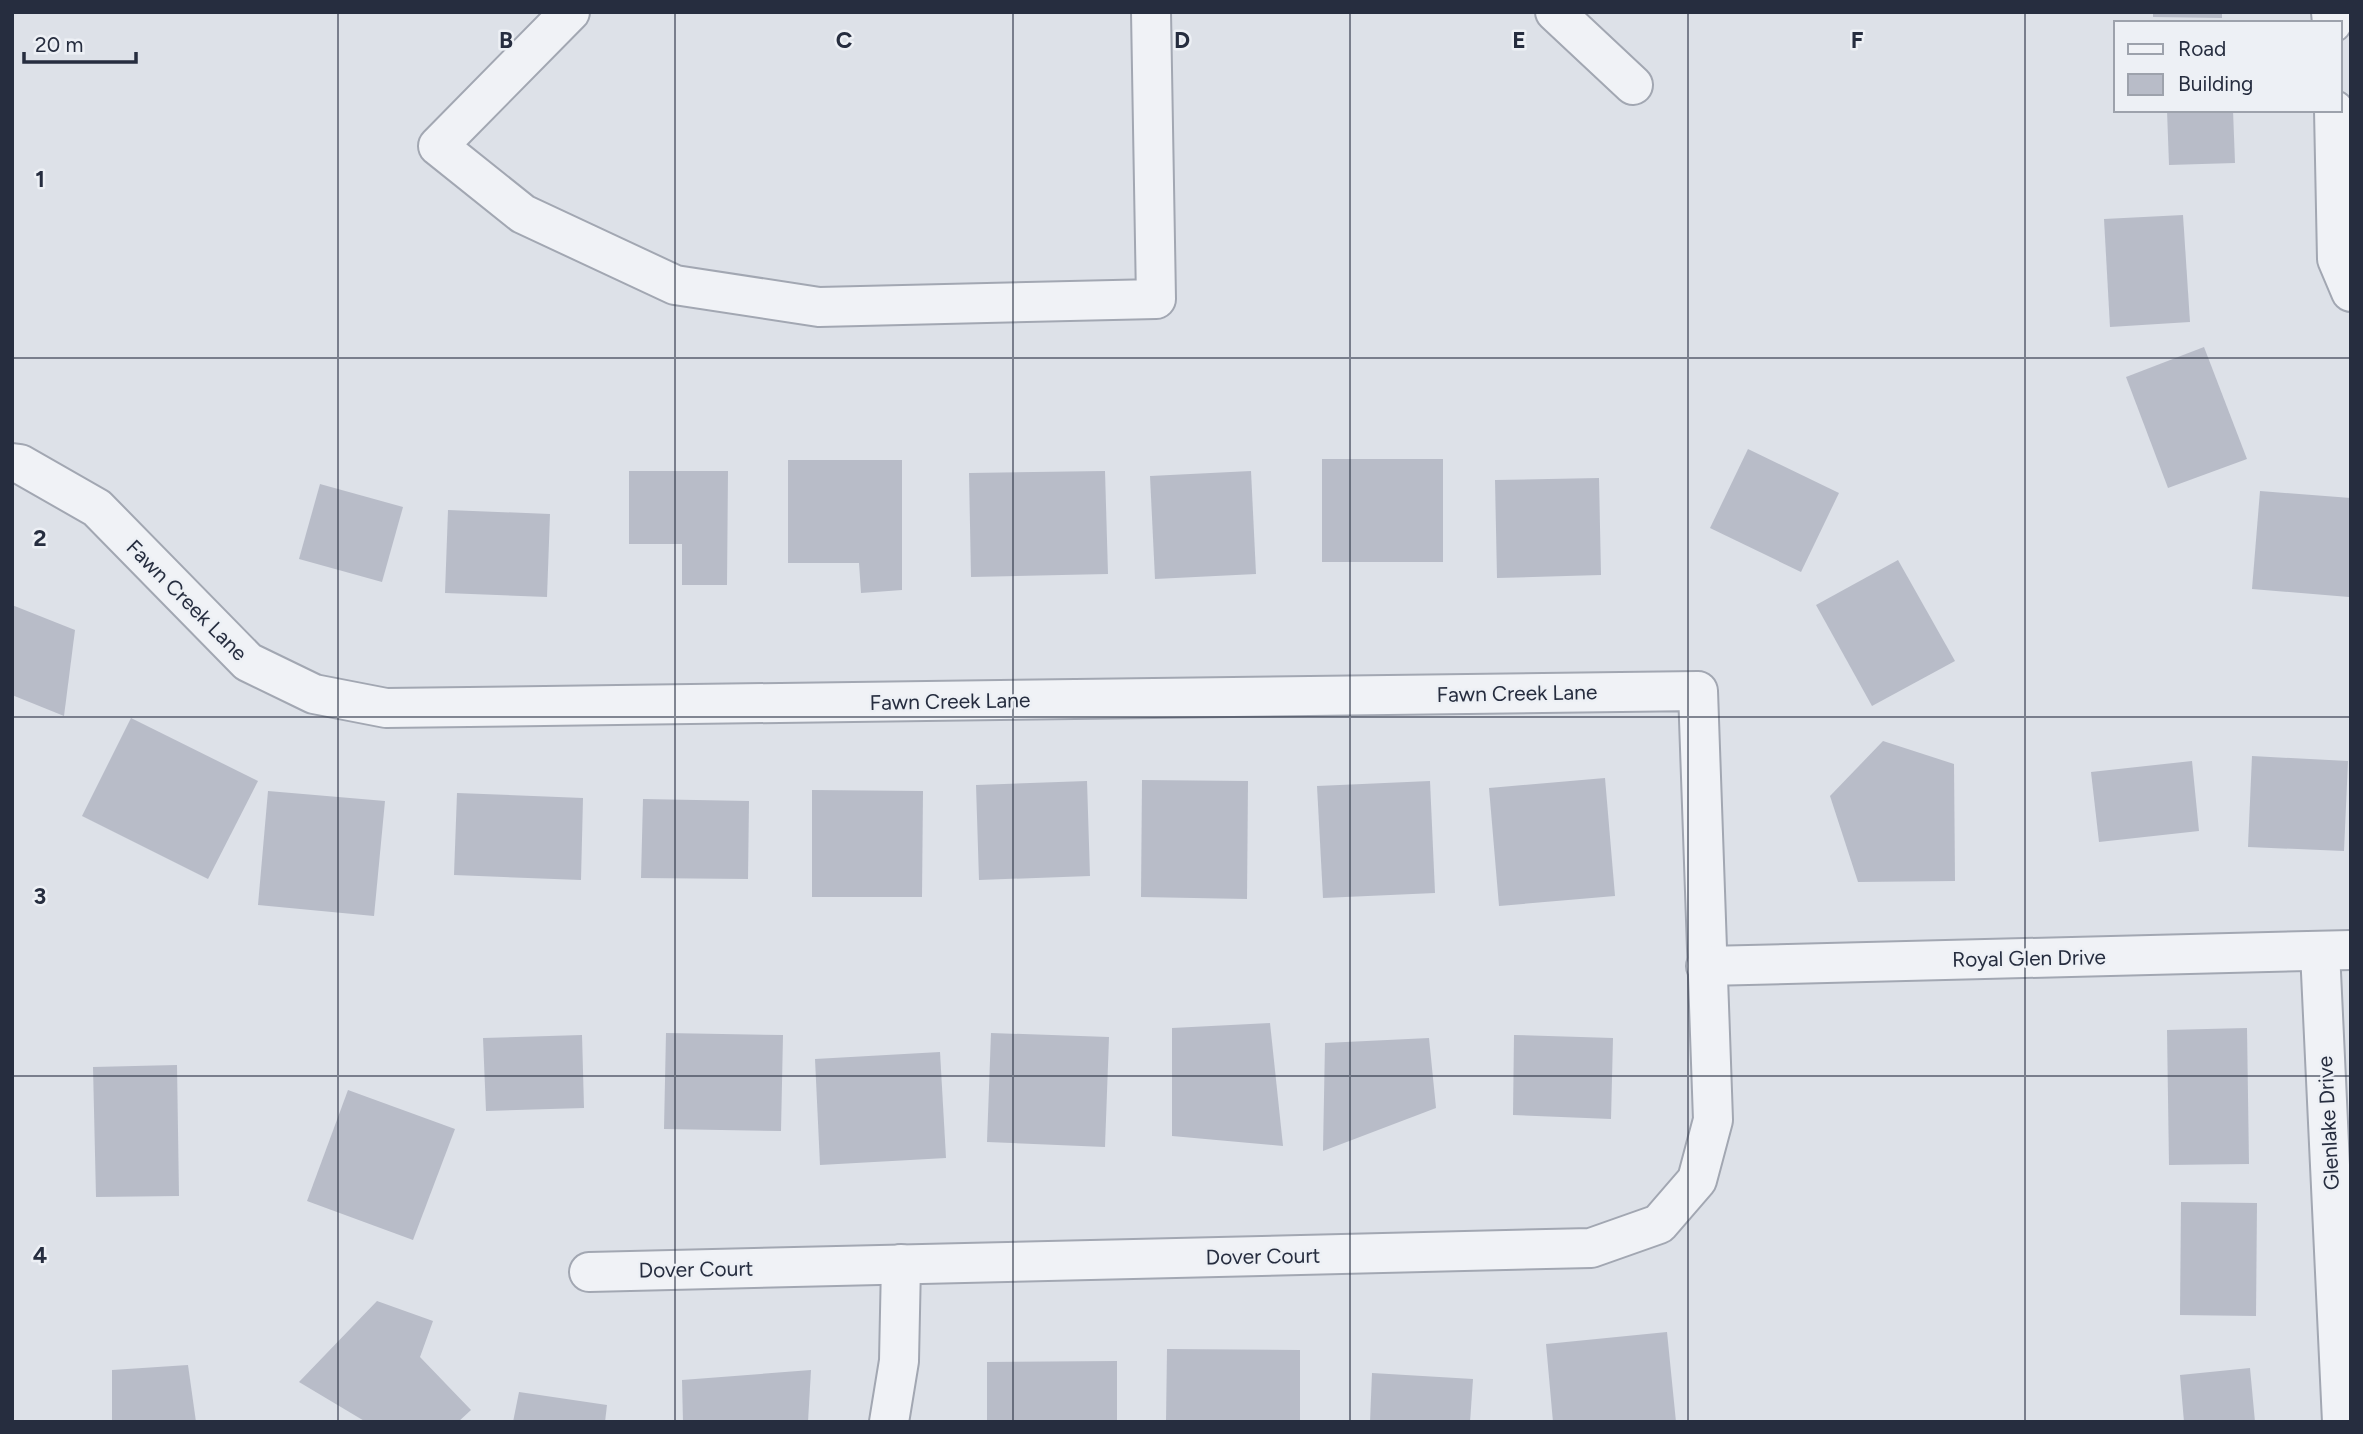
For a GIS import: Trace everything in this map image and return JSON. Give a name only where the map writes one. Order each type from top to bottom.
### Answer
[{"type":"street","points":[[570,12],[438,146],[523,214],[675,285],[819,307],[1156,299],[1151,12]]},
{"type":"street","points":[[1555,12],[1633,85]]},
{"type":"street","points":[[2334,112],[2337,259],[2351,292]]},
{"type":"street","name":"Fawn Creek Lane","points":[[12,463],[20,464],[97,508],[248,662],[314,694],[386,708],[1698,691],[1706,966]]},
{"type":"street","name":"Royal Glen Drive","points":[[1706,966],[2335,950]]},
{"type":"street","name":"Glenlake Drive","points":[[2335,950],[2342,1422]]},
{"type":"street","name":"Dover Court","points":[[589,1272],[1591,1248],[1659,1224],[1698,1180],[1713,1120],[1706,966]]},
{"type":"street","points":[[889,1422],[900,1361],[901,1265]]},
{"type":"building","points":[[2153,12],[2222,12],[2222,18],[2153,17]]},
{"type":"building","points":[[2167,112],[2233,112],[2235,163],[2169,165]]},
{"type":"building","points":[[2183,215],[2190,322],[2110,327],[2104,219]]},
{"type":"building","points":[[2204,347],[2247,459],[2168,488],[2126,377]]},
{"type":"building","points":[[1748,449],[1839,493],[1801,572],[1710,528]]},
{"type":"building","points":[[1322,459],[1443,459],[1443,562],[1322,562]]},
{"type":"building","points":[[788,460],[902,460],[902,590],[861,593],[859,563],[788,563]]},
{"type":"building","points":[[629,471],[728,471],[727,585],[682,585],[682,544],[629,544]]},
{"type":"building","points":[[1105,471],[1108,574],[971,577],[969,473]]},
{"type":"building","points":[[1251,471],[1256,574],[1155,579],[1150,476]]},
{"type":"building","points":[[1599,478],[1601,575],[1497,578],[1495,480]]},
{"type":"building","points":[[320,484],[403,507],[382,582],[299,559]]},
{"type":"building","points":[[2260,491],[2351,498],[2349,597],[2252,589]]},
{"type":"building","points":[[448,510],[550,514],[547,597],[445,593]]},
{"type":"building","points":[[1898,560],[1955,661],[1872,706],[1816,605]]},
{"type":"building","points":[[12,605],[75,630],[64,716],[12,695]]},
{"type":"building","points":[[131,718],[258,781],[208,879],[82,816]]},
{"type":"building","points":[[1883,741],[1954,764],[1955,881],[1858,882],[1830,796]]},
{"type":"building","points":[[2252,756],[2348,761],[2344,851],[2248,847]]},
{"type":"building","points":[[2192,761],[2199,831],[2099,842],[2091,772]]},
{"type":"building","points":[[1605,778],[1615,896],[1499,906],[1489,788]]},
{"type":"building","points":[[1142,780],[1248,781],[1247,899],[1141,897]]},
{"type":"building","points":[[1087,781],[1090,876],[979,880],[976,785]]},
{"type":"building","points":[[1430,781],[1435,893],[1323,898],[1317,786]]},
{"type":"building","points":[[812,790],[923,791],[922,897],[812,897]]},
{"type":"building","points":[[268,791],[385,801],[374,916],[258,905]]},
{"type":"building","points":[[457,793],[583,798],[581,880],[454,875]]},
{"type":"building","points":[[643,799],[749,801],[748,879],[641,878]]},
{"type":"building","points":[[1270,1023],[1283,1146],[1172,1136],[1172,1028]]},
{"type":"building","points":[[2247,1028],[2249,1164],[2169,1165],[2167,1030]]},
{"type":"building","points":[[666,1033],[783,1035],[781,1131],[664,1129]]},
{"type":"building","points":[[991,1033],[1109,1037],[1105,1147],[987,1142]]},
{"type":"building","points":[[582,1035],[584,1108],[486,1111],[483,1038]]},
{"type":"building","points":[[1514,1035],[1613,1038],[1611,1119],[1513,1115]]},
{"type":"building","points":[[1429,1038],[1436,1108],[1323,1151],[1325,1043]]},
{"type":"building","points":[[940,1052],[946,1158],[820,1165],[815,1059]]},
{"type":"building","points":[[177,1065],[179,1196],[96,1197],[93,1067]]},
{"type":"building","points":[[348,1090],[455,1129],[413,1240],[307,1201]]},
{"type":"building","points":[[2181,1202],[2257,1203],[2256,1316],[2180,1315]]},
{"type":"building","points":[[377,1301],[433,1321],[420,1357],[471,1410],[458,1422],[366,1422],[299,1382]]},
{"type":"building","points":[[1667,1332],[1676,1422],[1553,1422],[1546,1344]]},
{"type":"building","points":[[1167,1349],[1300,1350],[1300,1422],[1166,1422]]},
{"type":"building","points":[[1117,1361],[1117,1422],[987,1422],[987,1362]]},
{"type":"building","points":[[188,1365],[196,1422],[112,1422],[112,1370]]},
{"type":"building","points":[[2250,1368],[2255,1422],[2184,1422],[2180,1375]]},
{"type":"building","points":[[811,1370],[808,1422],[683,1422],[682,1380]]},
{"type":"building","points":[[1372,1373],[1473,1379],[1470,1422],[1370,1422]]},
{"type":"building","points":[[519,1392],[607,1405],[605,1422],[513,1422]]}]
